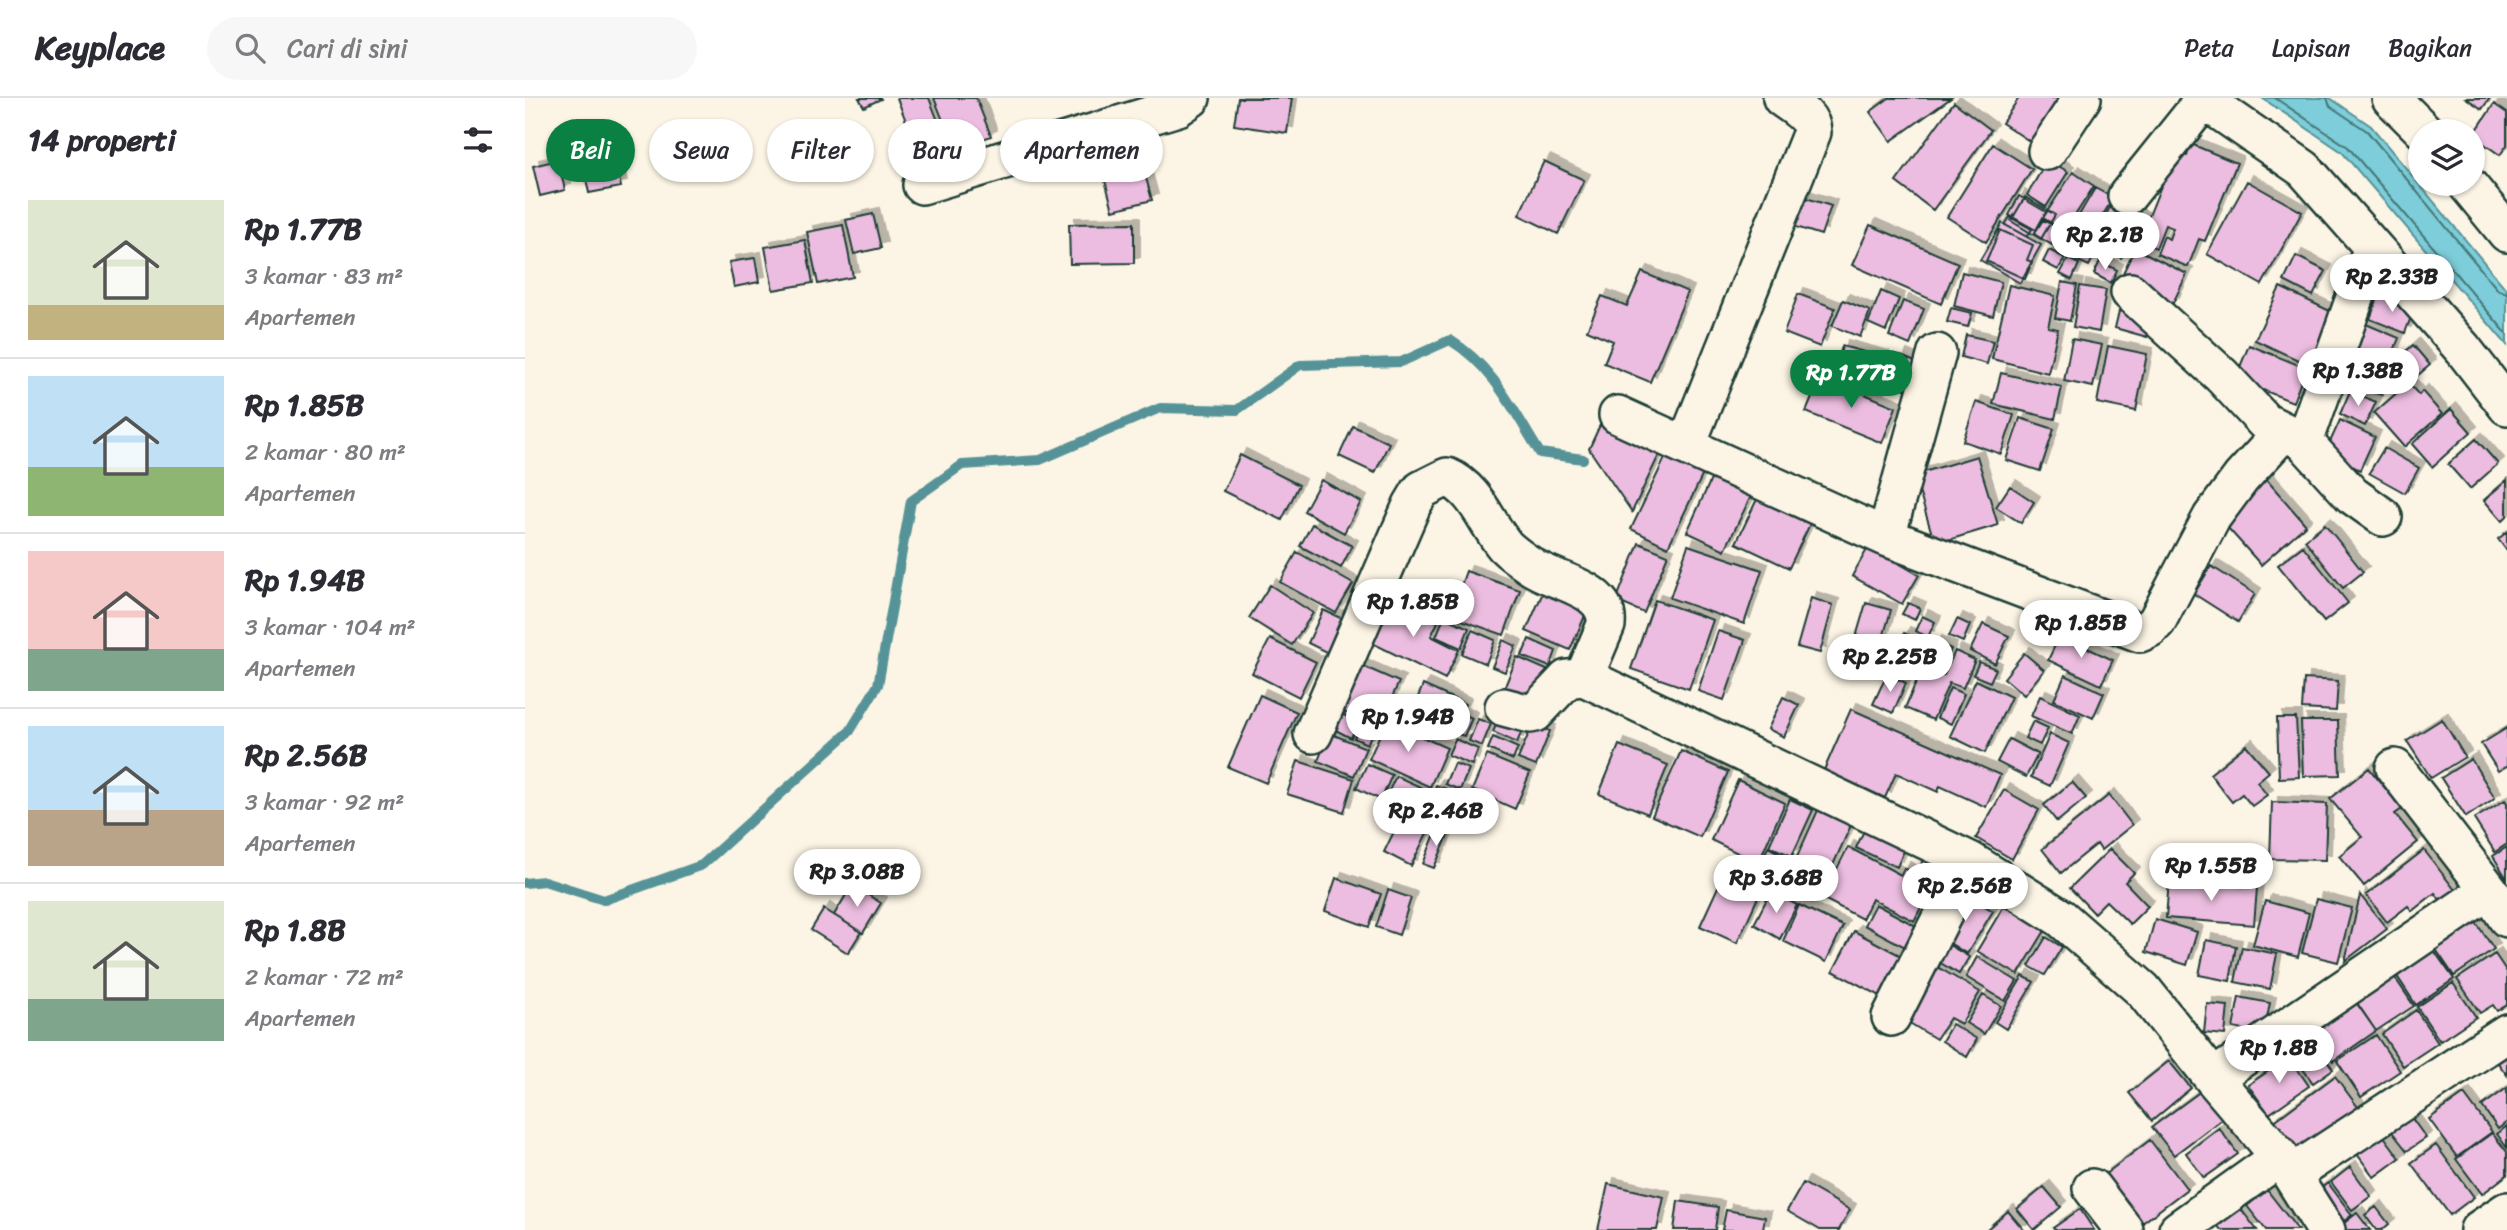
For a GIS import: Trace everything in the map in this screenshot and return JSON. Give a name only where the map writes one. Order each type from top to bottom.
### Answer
[{"type":"street","points":[[922,186],[1178,107],[1191,98]]},
{"type":"street","points":[[1686,446],[1812,132],[1812,124],[1808,118],[1782,98]]},
{"type":"street","points":[[2047,151],[2082,98]]},
{"type":"street","points":[[2392,98],[2412,119]]},
{"type":"street","points":[[2127,196],[2203,99],[2304,169],[2463,349],[2507,406]]},
{"type":"street","points":[[2477,196],[2507,233]]},
{"type":"street","points":[[1618,415],[1886,537],[2140,633],[2157,621],[2211,517],[2241,478],[2294,437],[2373,247]]},
{"type":"street","points":[[2130,292],[2223,376],[2265,422],[2294,437],[2352,495],[2383,517]]},
{"type":"street","points":[[1886,537],[1937,353]]},
{"type":"street","points":[[1313,734],[1412,505],[1421,490],[1447,477],[1467,490],[1506,547],[1534,568],[1580,586],[1604,610],[1606,625],[1584,677]]},
{"type":"street","points":[[1504,707],[1535,713],[1567,679],[1584,677],[1970,860],[2061,918],[2143,990],[2286,1166],[2326,1230]]},
{"type":"street","points":[[2213,1078],[2498,904],[2395,768]]},
{"type":"street","points":[[1891,1017],[1970,860]]},
{"type":"street","points":[[2178,1230],[2507,1033]]},
{"type":"street","points":[[2092,1188],[2124,1230]]},
{"type":"street","points":[[2479,1230],[2507,1211]]},
{"type":"water","points":[[2262,98],[2330,98],[2371,126],[2408,171],[2408,196],[2429,196],[2507,290],[2507,345],[2342,152]]},
{"type":"building","points":[[859,98],[880,98],[881,99],[864,107]]},
{"type":"building","points":[[897,98],[929,98],[937,119],[905,119]]},
{"type":"building","points":[[934,98],[976,98],[984,119],[942,119]]},
{"type":"building","points":[[1238,98],[1292,98],[1287,133],[1234,125]]},
{"type":"building","points":[[1889,98],[1951,98],[1891,141],[1870,112]]},
{"type":"building","points":[[2019,98],[2077,98],[2043,150],[2002,123]]},
{"type":"building","points":[[2466,98],[2490,98],[2482,109]]},
{"type":"building","points":[[1954,102],[1991,130],[1933,210],[1896,182]]},
{"type":"building","points":[[2494,104],[2507,113],[2507,145],[2500,155],[2485,144],[2484,119]]},
{"type":"building","points":[[986,123],[991,136],[986,138]]},
{"type":"building","points":[[1993,144],[2032,169],[1986,242],[1947,217]]},
{"type":"building","points":[[2191,144],[2237,163],[2205,241],[2199,239],[2188,267],[2157,254],[2164,236],[2169,239],[2173,228],[2165,225],[2156,248],[2139,241],[2175,151],[2187,156]]},
{"type":"building","points":[[2048,159],[2068,172],[2046,207],[2027,195]]},
{"type":"building","points":[[1544,161],[1584,180],[1558,234],[1519,215]]},
{"type":"building","points":[[546,163],[546,182],[563,182],[565,190],[540,196],[533,166]]},
{"type":"building","points":[[2073,172],[2094,186],[2065,231],[2043,218]]},
{"type":"building","points":[[2247,181],[2302,212],[2262,285],[2207,254]]},
{"type":"building","points":[[587,182],[620,182],[621,187],[589,193]]},
{"type":"building","points":[[1105,182],[1147,182],[1152,200],[1113,210]]},
{"type":"building","points":[[2095,188],[2113,198],[2090,237],[2072,227]]},
{"type":"building","points":[[1797,195],[1831,206],[1821,235],[1787,224]]},
{"type":"building","points":[[2019,196],[2046,212],[2036,230],[2009,215]]},
{"type":"building","points":[[2025,197],[2055,215],[2041,239],[2011,221]]},
{"type":"building","points":[[2113,202],[2144,219],[2121,258],[2091,241]]},
{"type":"building","points":[[873,214],[881,248],[854,254],[846,220]]},
{"type":"building","points":[[2010,217],[2032,229],[2027,237],[2005,225]]},
{"type":"building","points":[[2043,220],[2061,230],[2052,245],[2034,234]]},
{"type":"building","points":[[1134,223],[1134,263],[1070,264],[1069,224]]},
{"type":"building","points":[[2002,223],[2041,245],[2020,283],[1980,260]]},
{"type":"building","points":[[843,225],[853,277],[818,284],[807,232]]},
{"type":"building","points":[[1870,225],[1958,263],[1941,304],[1852,265]]},
{"type":"building","points":[[2000,230],[2033,245],[2027,260],[2032,262],[2025,279],[1986,261]]},
{"type":"building","points":[[2062,234],[2078,242],[2071,256],[2055,247]]},
{"type":"building","points":[[805,240],[813,283],[773,290],[765,247]]},
{"type":"building","points":[[2080,245],[2096,253],[2089,266],[2074,259]]},
{"type":"building","points":[[2135,248],[2187,274],[2173,303],[2121,277]]},
{"type":"building","points":[[2049,250],[2065,258],[2058,270],[2043,262]]},
{"type":"building","points":[[2296,256],[2326,271],[2313,296],[2284,281]]},
{"type":"building","points":[[755,258],[759,282],[734,287],[729,262]]},
{"type":"building","points":[[2068,259],[2079,264],[2072,280],[2060,274]]},
{"type":"building","points":[[2100,261],[2117,270],[2111,283],[2094,274]]},
{"type":"building","points":[[1642,272],[1688,292],[1650,382],[1604,363],[1613,341],[1587,330],[1602,296],[1627,306]]},
{"type":"building","points":[[1962,272],[2001,282],[1993,316],[1954,306]]},
{"type":"building","points":[[2062,282],[2077,285],[2070,321],[2055,318]]},
{"type":"building","points":[[2009,285],[2055,296],[2048,327],[2058,329],[2048,373],[1992,359]]},
{"type":"building","points":[[2080,286],[2106,290],[2099,332],[2073,327]]},
{"type":"building","points":[[2280,287],[2336,314],[2311,366],[2255,340]]},
{"type":"building","points":[[1881,291],[1899,299],[1886,331],[1868,323]]},
{"type":"building","points":[[1798,294],[1835,308],[1820,347],[1784,333]]},
{"type":"building","points":[[2379,295],[2414,309],[2405,333],[2370,319]]},
{"type":"building","points":[[1843,300],[1870,311],[1860,337],[1832,326]]},
{"type":"building","points":[[1903,301],[1924,309],[1910,345],[1889,336]]},
{"type":"building","points":[[1951,308],[1972,313],[1968,327],[1947,322]]},
{"type":"building","points":[[2119,311],[2152,321],[2147,337],[2115,328]]},
{"type":"building","points":[[2366,324],[2399,338],[2389,363],[2356,349]]},
{"type":"building","points":[[1966,335],[1993,341],[1987,364],[1961,357]]},
{"type":"building","points":[[2072,339],[2102,345],[2093,387],[2064,381]]},
{"type":"building","points":[[2249,345],[2306,368],[2293,402],[2235,379]]},
{"type":"building","points":[[2413,345],[2430,365],[2411,381],[2394,362]]},
{"type":"building","points":[[1842,346],[1883,357],[1875,389],[1834,377]]},
{"type":"building","points":[[2108,346],[2147,354],[2136,411],[2097,403]]},
{"type":"building","points":[[1901,356],[1927,367],[1915,393],[1890,383]]},
{"type":"building","points":[[2356,360],[2390,369],[2382,395],[2348,385]]},
{"type":"building","points":[[2001,373],[2062,387],[2055,419],[1993,404]]},
{"type":"building","points":[[1821,376],[1896,407],[1882,443],[1806,412]]},
{"type":"building","points":[[2408,383],[2419,395],[2422,391],[2442,414],[2404,447],[2374,413]]},
{"type":"building","points":[[2350,391],[2376,402],[2365,426],[2340,414]]},
{"type":"building","points":[[1976,402],[2014,415],[2001,454],[1963,441]]},
{"type":"building","points":[[2451,409],[2471,432],[2432,467],[2412,444]]},
{"type":"building","points":[[2020,418],[2054,429],[2040,471],[2006,460]]},
{"type":"building","points":[[2340,420],[2375,437],[2360,470],[2325,453]]},
{"type":"building","points":[[1600,425],[1660,453],[1632,512],[1589,449]]},
{"type":"building","points":[[1353,426],[1389,443],[1375,473],[1339,456]]},
{"type":"building","points":[[2476,439],[2498,464],[2470,489],[2448,464]]},
{"type":"building","points":[[2384,448],[2419,468],[2405,493],[2369,473]]},
{"type":"building","points":[[1240,455],[1299,485],[1282,520],[1223,491]]},
{"type":"building","points":[[1666,456],[1703,474],[1668,547],[1631,529]]},
{"type":"building","points":[[1977,456],[1998,525],[1935,544],[1914,475]]},
{"type":"building","points":[[1713,475],[1752,494],[1725,550],[1687,532]]},
{"type":"building","points":[[2266,479],[2306,525],[2261,565],[2220,519]]},
{"type":"building","points":[[1321,480],[1361,502],[1344,533],[1304,511]]},
{"type":"building","points":[[2507,480],[2507,516],[2502,521],[2484,500]]},
{"type":"building","points":[[2010,486],[2034,502],[2021,523],[1996,507]]},
{"type":"building","points":[[1757,499],[1810,524],[1789,568],[1736,543]]},
{"type":"building","points":[[1312,524],[1352,546],[1341,568],[1300,546]]},
{"type":"building","points":[[2325,524],[2363,572],[2343,588],[2305,540]]},
{"type":"building","points":[[2507,532],[2507,551],[2498,539]]},
{"type":"building","points":[[1639,543],[1668,555],[1644,613],[1616,601]]},
{"type":"building","points":[[1688,545],[1762,570],[1744,624],[1670,598]]},
{"type":"building","points":[[1869,546],[1919,575],[1902,604],[1852,576]]},
{"type":"building","points":[[2303,546],[2348,603],[2324,622],[2278,565]]},
{"type":"building","points":[[1297,552],[1353,584],[1336,613],[1280,582]]},
{"type":"building","points":[[2211,566],[2255,594],[2238,622],[2194,594]]},
{"type":"building","points":[[1466,571],[1520,590],[1504,635],[1450,616]]},
{"type":"building","points":[[1270,585],[1313,613],[1292,645],[1249,618]]},
{"type":"building","points":[[1544,590],[1588,609],[1570,650],[1526,631]]},
{"type":"building","points":[[1389,598],[1438,622],[1431,636],[1459,650],[1445,679],[1368,641]]},
{"type":"building","points":[[1811,598],[1833,605],[1820,653],[1797,647]]},
{"type":"building","points":[[1655,600],[1713,620],[1689,689],[1631,669]]},
{"type":"building","points":[[1866,603],[1891,610],[1881,645],[1856,637]]},
{"type":"building","points":[[1908,603],[1920,608],[1915,620],[1902,614]]},
{"type":"building","points":[[1323,610],[1345,620],[1330,654],[1308,643]]},
{"type":"building","points":[[1922,616],[1935,622],[1928,637],[1915,631]]},
{"type":"building","points":[[1444,617],[1469,628],[1461,648],[1436,637]]},
{"type":"building","points":[[1957,619],[1970,625],[1963,642],[1949,636]]},
{"type":"building","points":[[1983,624],[2009,636],[1995,664],[1970,651]]},
{"type":"building","points":[[1472,630],[1495,640],[1486,664],[1462,654]]},
{"type":"building","points":[[1718,631],[1745,640],[1724,700],[1698,691]]},
{"type":"building","points":[[1904,633],[1924,642],[1909,675],[1889,666]]},
{"type":"building","points":[[2060,635],[2113,660],[2101,685],[2048,660]]},
{"type":"building","points":[[1270,639],[1316,662],[1299,697],[1252,673]]},
{"type":"building","points":[[1529,639],[1556,651],[1550,667],[1522,656]]},
{"type":"building","points":[[1503,640],[1516,646],[1505,672],[1492,667]]},
{"type":"building","points":[[1936,642],[1951,649],[1943,667],[1928,660]]},
{"type":"building","points":[[1955,651],[1975,660],[1963,688],[1949,683],[1933,720],[1905,708],[1923,666],[1944,675]]},
{"type":"building","points":[[2024,653],[2044,670],[2024,695],[2004,678]]},
{"type":"building","points":[[1517,657],[1549,671],[1535,704],[1503,691]]},
{"type":"building","points":[[1979,662],[1996,669],[1990,682],[1973,675]]},
{"type":"building","points":[[1358,664],[1399,682],[1378,728],[1337,709]]},
{"type":"building","points":[[1887,674],[1906,683],[1893,713],[1873,704]]},
{"type":"building","points":[[2065,675],[2104,693],[2093,718],[2054,700]]},
{"type":"building","points":[[2304,679],[2338,681],[2336,711],[2302,709]]},
{"type":"building","points":[[1976,680],[2011,697],[1985,753],[1950,736]]},
{"type":"building","points":[[1423,685],[1465,704],[1450,737],[1409,718]]},
{"type":"building","points":[[1950,688],[1964,694],[1951,724],[1937,718]]},
{"type":"building","points":[[1260,695],[1297,712],[1266,783],[1228,767]]},
{"type":"building","points":[[2040,696],[2080,715],[2072,734],[2031,716]]},
{"type":"building","points":[[1783,697],[1799,705],[1784,737],[1768,729]]},
{"type":"building","points":[[1851,709],[2000,775],[1986,807],[1940,786],[1938,792],[1896,773],[1885,798],[1824,770]]},
{"type":"building","points":[[1336,711],[1358,722],[1351,738],[1328,726]]},
{"type":"building","points":[[1502,711],[1526,721],[1517,743],[1493,732]]},
{"type":"building","points":[[1463,714],[1472,718],[1464,736],[1455,733]]},
{"type":"building","points":[[2277,718],[2296,718],[2299,777],[2279,778]]},
{"type":"building","points":[[1478,719],[1491,724],[1482,746],[1469,741]]},
{"type":"building","points":[[2442,719],[2465,757],[2431,778],[2407,741]]},
{"type":"building","points":[[1386,721],[1447,748],[1430,787],[1369,759]]},
{"type":"building","points":[[2033,721],[2048,728],[2040,745],[2025,738]]},
{"type":"building","points":[[2301,721],[2338,721],[2340,775],[2303,776]]},
{"type":"building","points":[[1361,723],[1374,730],[1367,744],[1354,738]]},
{"type":"building","points":[[1533,723],[1550,731],[1536,766],[1518,759]]},
{"type":"building","points":[[2507,728],[2507,766],[2498,771],[2481,744]]},
{"type":"building","points":[[1329,733],[1366,748],[1354,776],[1318,761]]},
{"type":"building","points":[[2050,734],[2069,743],[2050,786],[2031,777]]},
{"type":"building","points":[[1493,737],[1518,748],[1513,760],[1488,749]]},
{"type":"building","points":[[1455,739],[1478,749],[1472,765],[1448,755]]},
{"type":"building","points":[[2009,739],[2038,754],[2026,777],[1997,762]]},
{"type":"building","points":[[1619,745],[1668,765],[1648,814],[1599,794]]},
{"type":"building","points":[[2246,745],[2269,772],[2257,782],[2267,795],[2252,806],[2242,794],[2232,802],[2210,774]]},
{"type":"building","points":[[1681,751],[1728,772],[1700,837],[1652,816]]},
{"type":"building","points":[[1487,755],[1530,773],[1515,809],[1472,790]]},
{"type":"building","points":[[2471,759],[2495,798],[2466,817],[2441,778]]},
{"type":"building","points":[[1298,761],[1354,779],[1344,812],[1287,794]]},
{"type":"building","points":[[1454,763],[1469,769],[1460,790],[1445,784]]},
{"type":"building","points":[[1367,764],[1392,775],[1381,800],[1356,788]]},
{"type":"building","points":[[2369,768],[2402,809],[2395,814],[2418,842],[2364,886],[2339,856],[2362,837],[2330,799]]},
{"type":"building","points":[[1396,776],[1427,790],[1416,815],[1384,801]]},
{"type":"building","points":[[1738,780],[1785,803],[1758,863],[1711,840]]},
{"type":"building","points":[[2072,782],[2086,798],[2057,822],[2044,805]]},
{"type":"building","points":[[1436,785],[1452,791],[1446,807],[1430,800]]},
{"type":"building","points":[[2004,790],[2039,810],[2012,859],[1976,838]]},
{"type":"building","points":[[1456,791],[1469,797],[1464,809],[1451,803]]},
{"type":"building","points":[[2109,795],[2132,825],[2101,850],[2097,844],[2061,873],[2042,849]]},
{"type":"building","points":[[1790,799],[1813,810],[1792,856],[1769,846]]},
{"type":"building","points":[[2505,800],[2507,844],[2495,852],[2474,819]]},
{"type":"building","points":[[2272,802],[2327,804],[2325,860],[2270,859]]},
{"type":"building","points":[[1427,803],[1443,810],[1437,826],[1420,819]]},
{"type":"building","points":[[1819,808],[1852,823],[1829,874],[1796,859]]},
{"type":"building","points":[[1450,811],[1459,815],[1452,833],[1443,829]]},
{"type":"building","points":[[1402,815],[1429,829],[1411,866],[1384,852]]},
{"type":"building","points":[[1866,826],[1907,844],[1897,867],[1856,848]]},
{"type":"building","points":[[1437,829],[1449,833],[1434,868],[1423,864]]},
{"type":"building","points":[[1768,847],[1783,855],[1774,874],[1759,867]]},
{"type":"building","points":[[1848,847],[1901,875],[1904,868],[1921,877],[1917,886],[1929,892],[1914,921],[1872,899],[1862,919],[1822,898]]},
{"type":"building","points":[[2507,847],[2507,879],[2493,856]]},
{"type":"building","points":[[2110,849],[2134,873],[2125,882],[2148,906],[2130,924],[2106,901],[2094,913],[2070,888]]},
{"type":"building","points":[[2424,850],[2455,890],[2441,901],[2435,893],[2412,911],[2408,906],[2387,922],[2366,895]]},
{"type":"building","points":[[1925,855],[1954,869],[1946,887],[1917,873]]},
{"type":"building","points":[[1786,861],[1823,881],[1812,902],[1775,882]]},
{"type":"building","points":[[1977,872],[2007,890],[1998,906],[1967,888]]},
{"type":"building","points":[[1336,878],[1381,894],[1369,927],[1325,911]]},
{"type":"building","points":[[1722,878],[1759,895],[1737,943],[1700,926]]},
{"type":"building","points":[[2169,880],[2257,888],[2254,925],[2166,918]]},
{"type":"building","points":[[852,885],[881,903],[863,933],[834,915]]},
{"type":"building","points":[[1388,890],[1411,898],[1399,935],[1376,927]]},
{"type":"building","points":[[1771,891],[1797,905],[1780,939],[1754,924]]},
{"type":"building","points":[[1963,893],[1993,911],[1967,954],[1937,935]]},
{"type":"building","points":[[2360,895],[2387,929],[2345,961]]},
{"type":"building","points":[[2316,899],[2352,908],[2338,962],[2302,953]]},
{"type":"building","points":[[2265,901],[2309,913],[2298,957],[2253,945]]},
{"type":"building","points":[[1875,904],[1916,926],[1905,947],[1864,925]]},
{"type":"building","points":[[2005,904],[2046,929],[2018,975],[1977,951]]},
{"type":"building","points":[[1799,905],[1843,926],[1826,962],[1783,941]]},
{"type":"building","points":[[824,909],[861,932],[848,953],[811,930]]},
{"type":"building","points":[[2155,919],[2197,932],[2187,965],[2146,952]]},
{"type":"building","points":[[2475,921],[2494,949],[2454,976],[2435,948]]},
{"type":"building","points":[[1854,931],[1907,959],[1886,999],[1833,971]]},
{"type":"building","points":[[2046,937],[2062,947],[2045,975],[2029,966]]},
{"type":"building","points":[[1939,939],[1969,957],[1959,974],[1929,956]]},
{"type":"building","points":[[2206,940],[2236,946],[2230,981],[2199,975]]},
{"type":"building","points":[[2430,945],[2454,979],[2416,1005],[2393,970]]},
{"type":"building","points":[[2242,947],[2277,954],[2270,989],[2235,982]]},
{"type":"building","points":[[2495,954],[2507,972],[2507,1005],[2497,1011],[2493,1005],[2480,1013],[2457,979]]},
{"type":"building","points":[[1977,957],[2017,981],[2005,1001],[1966,977]]},
{"type":"building","points":[[1929,962],[1980,992],[1961,1024],[1950,1018],[1936,1039],[1898,1016]]},
{"type":"building","points":[[2391,972],[2414,1006],[2376,1031],[2353,998]]},
{"type":"building","points":[[2023,976],[2034,982],[2006,1029],[1995,1022]]},
{"type":"building","points":[[2453,983],[2476,1017],[2440,1041],[2417,1007]]},
{"type":"building","points":[[2351,994],[2376,1031],[2333,1061],[2308,1024]]},
{"type":"building","points":[[1983,995],[2001,1006],[1984,1034],[1966,1023]]},
{"type":"building","points":[[2239,997],[2270,1003],[2264,1034],[2233,1028]]},
{"type":"building","points":[[2207,1004],[2228,1006],[2225,1035],[2204,1033]]},
{"type":"building","points":[[2416,1010],[2438,1043],[2403,1066],[2382,1034]]},
{"type":"building","points":[[1952,1024],[1977,1039],[1967,1057],[1942,1041]]},
{"type":"building","points":[[2307,1031],[2333,1069],[2313,1083],[2286,1045]]},
{"type":"building","points":[[2376,1035],[2400,1071],[2361,1097],[2337,1061]]},
{"type":"building","points":[[2289,1057],[2309,1086],[2269,1114],[2248,1085]]},
{"type":"building","points":[[2507,1057],[2507,1075],[2498,1063]]},
{"type":"building","points":[[2169,1061],[2191,1088],[2152,1121],[2129,1093]]},
{"type":"building","points":[[2335,1076],[2363,1114],[2300,1160],[2273,1122]]},
{"type":"building","points":[[2205,1088],[2226,1116],[2174,1155],[2152,1127]]},
{"type":"building","points":[[2507,1088],[2507,1122],[2498,1129],[2482,1106]]},
{"type":"building","points":[[2464,1094],[2492,1132],[2457,1157],[2429,1119]]},
{"type":"building","points":[[2406,1110],[2426,1138],[2407,1151],[2386,1124]]},
{"type":"building","points":[[2507,1126],[2507,1148],[2497,1134]]},
{"type":"building","points":[[2377,1127],[2400,1158],[2374,1177],[2351,1146]]},
{"type":"building","points":[[2219,1128],[2238,1154],[2204,1178],[2186,1153]]},
{"type":"building","points":[[2492,1133],[2507,1152],[2507,1175],[2482,1194],[2456,1159]]},
{"type":"building","points":[[2150,1140],[2187,1189],[2141,1224],[2104,1175]]},
{"type":"building","points":[[2436,1145],[2474,1197],[2450,1215],[2411,1163]]},
{"type":"building","points":[[2350,1167],[2371,1196],[2352,1210],[2331,1182]]},
{"type":"building","points":[[1803,1183],[1850,1210],[1839,1230],[1820,1230],[1787,1211]]},
{"type":"building","points":[[2328,1183],[2352,1215],[2336,1227],[2312,1195]]},
{"type":"building","points":[[1608,1184],[1664,1197],[1657,1230],[1598,1230]]},
{"type":"building","points":[[2044,1187],[2061,1207],[2034,1230],[2017,1209]]},
{"type":"building","points":[[2267,1190],[2298,1230],[2266,1230],[2247,1206]]},
{"type":"building","points":[[1678,1201],[1718,1207],[1715,1230],[1674,1230]]},
{"type":"building","points":[[2376,1207],[2389,1224],[2382,1230],[2376,1230],[2365,1215]]},
{"type":"building","points":[[2240,1208],[2257,1230],[2221,1230],[2218,1226]]},
{"type":"building","points":[[2080,1209],[2094,1230],[2053,1228]]},
{"type":"building","points":[[1726,1210],[1765,1217],[1763,1230],[1722,1230]]},
{"type":"building","points":[[2008,1211],[2024,1230],[1986,1230]]},
{"type":"building","points":[[2357,1213],[2370,1230],[2341,1230],[2339,1227]]},
{"type":"waterway","points":[[525,883],[544,881],[604,900],[702,865],[850,731],[878,685],[911,501],[962,465],[1040,460],[1160,408],[1237,410],[1300,365],[1401,362],[1450,340],[1491,376],[1540,453],[1583,459]]}]
